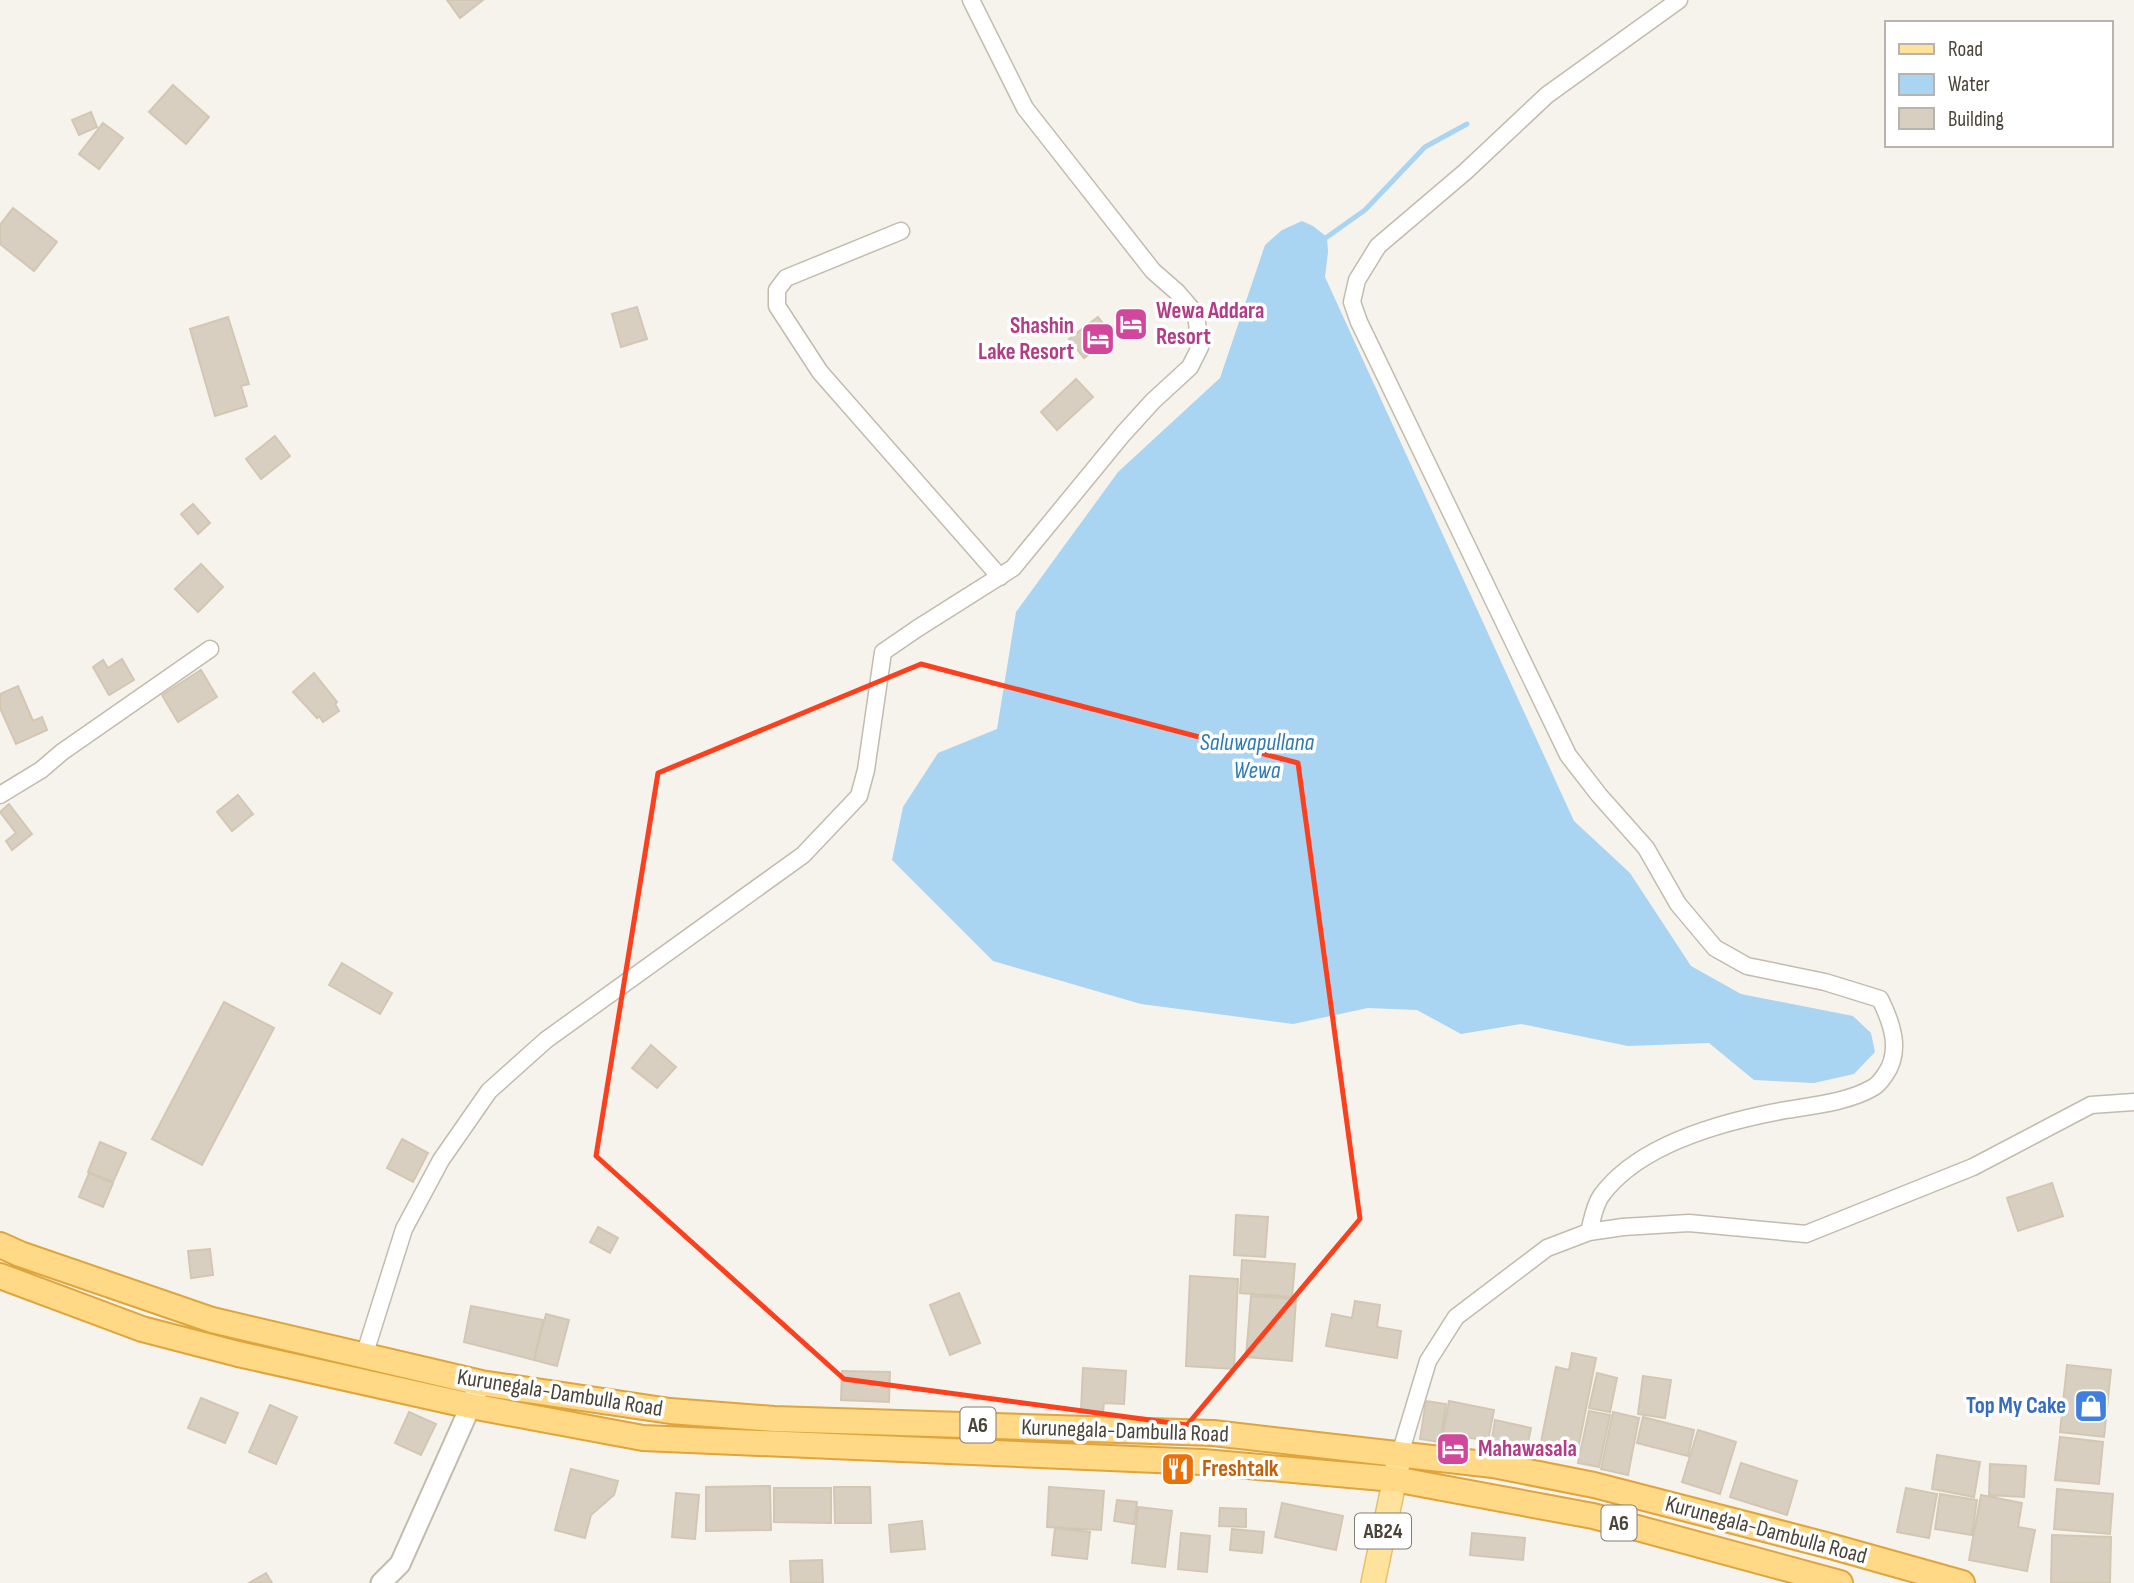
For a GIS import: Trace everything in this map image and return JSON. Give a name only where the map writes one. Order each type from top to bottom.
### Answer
[{"type":"highway","name":"Kurunegala-Dambulla Road","points":[[10,1250],[212,1320],[481,1383],[670,1411],[774,1419],[1213,1433],[1493,1465],[1594,1485],[1962,1583]]},
{"type":"highway","points":[[6,1278],[10,1250]]},
{"type":"highway","name":"Kurunegala-Dambulla Road","points":[[6,1278],[142,1329],[238,1354],[471,1406],[643,1438],[1203,1462],[1394,1479],[1593,1516],[1832,1581]]},
{"type":"highway","points":[[1830,1546],[1832,1581]]},
{"type":"main road","points":[[1394,1479],[1400,1454]]},
{"type":"main road","name":"AB24","points":[[1373,1583],[1394,1479]]},
{"type":"street","points":[[364,1356],[404,1229],[441,1160],[489,1091],[546,1040],[803,855],[859,796],[866,770],[883,652],[1013,568],[1123,434],[1153,401],[1190,368],[1200,347],[1196,314],[1177,292],[1153,271],[1025,108],[971,0]]},
{"type":"street","points":[[1589,1232],[1599,1198],[1635,1162],[1704,1131],[1763,1114],[1852,1096],[1877,1086],[1891,1067],[1894,1040],[1890,1019],[1880,999],[1825,982],[1747,966],[1715,948],[1678,904],[1646,848],[1568,755],[1352,302],[1357,280],[1378,246],[1465,172],[1547,94],[1679,0]]},
{"type":"street","points":[[901,231],[786,278],[777,290],[778,306],[820,372],[1000,577]]},
{"type":"street","points":[[0,795],[41,770],[62,752],[210,649]]},
{"type":"street","points":[[1400,1454],[1428,1361],[1456,1317],[1547,1248],[1589,1232],[1689,1223],[1806,1234],[1973,1167],[2091,1105],[2134,1102]]},
{"type":"street","points":[[381,1583],[400,1564],[481,1383]]},
{"type":"highlighted area","points":[[921,664],[1298,763],[1360,1219],[1187,1425],[844,1379],[596,1156],[658,773]]},
{"type":"water","name":"Saluwapullana Wewa","points":[[1302,221],[1327,237],[1325,277],[1574,821],[1630,873],[1691,966],[1741,994],[1853,1016],[1871,1033],[1875,1052],[1854,1074],[1814,1083],[1754,1080],[1709,1043],[1628,1046],[1521,1024],[1461,1034],[1417,1010],[1368,1008],[1293,1024],[1141,1004],[993,961],[892,860],[903,807],[938,753],[997,729],[1016,612],[1118,472],[1220,378],[1265,245],[1282,230]]},
{"type":"building","points":[[447,0],[483,0],[460,18]]},
{"type":"building","points":[[173,85],[209,117],[186,144],[149,112]]},
{"type":"building","points":[[91,112],[97,127],[79,135],[72,120]]},
{"type":"building","points":[[103,123],[123,138],[99,169],[79,154]]},
{"type":"building","points":[[13,208],[57,242],[34,271],[0,244],[0,225]]},
{"type":"building","points":[[637,307],[647,339],[621,347],[612,314]]},
{"type":"building","points":[[228,317],[249,384],[241,386],[247,406],[215,416],[190,329]]},
{"type":"building","points":[[1098,317],[1113,336],[1084,358],[1069,339]]},
{"type":"building","points":[[1076,379],[1093,397],[1057,430],[1041,412]]},
{"type":"building","points":[[275,436],[290,456],[261,479],[246,459]]},
{"type":"building","points":[[193,504],[210,523],[198,534],[181,514]]},
{"type":"building","points":[[201,564],[223,587],[198,612],[175,589]]},
{"type":"building","points":[[122,659],[134,680],[109,695],[93,667],[103,660],[108,668]]},
{"type":"building","points":[[201,670],[217,697],[178,722],[162,695]]},
{"type":"building","points":[[314,673],[337,702],[335,704],[339,711],[323,722],[293,692]]},
{"type":"building","points":[[18,686],[33,721],[42,717],[47,730],[16,744],[0,708],[0,694]]},
{"type":"building","points":[[238,795],[253,814],[232,831],[217,812]]},
{"type":"building","points":[[9,804],[32,834],[12,850],[6,841],[16,833],[0,812]]},
{"type":"building","points":[[342,963],[392,993],[380,1014],[329,985]]},
{"type":"building","points":[[224,1002],[274,1028],[202,1165],[152,1139]]},
{"type":"building","points":[[651,1045],[676,1067],[657,1088],[632,1068]]},
{"type":"building","points":[[402,1139],[428,1153],[413,1182],[387,1168]]},
{"type":"building","points":[[100,1142],[126,1153],[113,1182],[88,1172]]},
{"type":"building","points":[[89,1173],[113,1183],[103,1207],[79,1197]]},
{"type":"building","points":[[2052,1183],[2063,1216],[2018,1231],[2007,1198]]},
{"type":"building","points":[[1236,1215],[1268,1217],[1265,1257],[1234,1255]]},
{"type":"building","points":[[598,1227],[618,1238],[610,1253],[590,1242]]},
{"type":"building","points":[[210,1249],[213,1275],[191,1278],[188,1251]]},
{"type":"building","points":[[1242,1260],[1295,1264],[1292,1297],[1240,1293]]},
{"type":"building","points":[[1190,1276],[1238,1279],[1234,1369],[1186,1366]]},
{"type":"building","points":[[959,1293],[980,1343],[950,1355],[930,1305]]},
{"type":"building","points":[[1251,1296],[1296,1299],[1292,1361],[1246,1357]]},
{"type":"building","points":[[1355,1301],[1380,1305],[1377,1327],[1401,1331],[1397,1358],[1326,1346],[1332,1314],[1352,1318]]},
{"type":"building","points":[[471,1306],[543,1320],[534,1360],[464,1342]]},
{"type":"building","points":[[546,1314],[569,1320],[557,1366],[534,1360]]},
{"type":"building","points":[[1572,1353],[1596,1358],[1577,1454],[1540,1447],[1556,1367],[1569,1370]]},
{"type":"building","points":[[2067,1365],[2111,1370],[2104,1437],[2060,1432]]},
{"type":"building","points":[[1083,1368],[1126,1371],[1124,1404],[1104,1403],[1103,1412],[1081,1410]]},
{"type":"building","points":[[842,1371],[890,1372],[889,1402],[841,1400]]},
{"type":"building","points":[[1597,1373],[1617,1378],[1610,1412],[1589,1408]]},
{"type":"building","points":[[1643,1376],[1671,1380],[1665,1418],[1638,1414]]},
{"type":"building","points":[[201,1398],[238,1413],[225,1443],[188,1428]]},
{"type":"building","points":[[1426,1401],[1446,1404],[1440,1442],[1420,1439]]},
{"type":"building","points":[[1449,1401],[1494,1410],[1488,1441],[1443,1433]]},
{"type":"building","points":[[270,1405],[297,1417],[276,1464],[249,1452]]},
{"type":"building","points":[[1589,1411],[1610,1415],[1599,1467],[1578,1463]]},
{"type":"building","points":[[409,1412],[436,1424],[421,1455],[395,1443]]},
{"type":"building","points":[[1613,1412],[1639,1418],[1628,1475],[1601,1469]]},
{"type":"building","points":[[1643,1417],[1694,1430],[1688,1456],[1637,1443]]},
{"type":"building","points":[[1495,1420],[1531,1428],[1526,1452],[1491,1445]]},
{"type":"building","points":[[1698,1430],[1736,1442],[1720,1494],[1682,1482]]},
{"type":"building","points":[[2060,1437],[2103,1442],[2099,1484],[2055,1480]]},
{"type":"building","points":[[1937,1455],[1980,1462],[1974,1497],[1932,1489]]},
{"type":"building","points":[[1741,1463],[1797,1481],[1787,1515],[1730,1497]]},
{"type":"building","points":[[1990,1464],[2026,1466],[2024,1497],[1989,1495]]},
{"type":"building","points":[[571,1469],[618,1481],[614,1495],[591,1515],[585,1538],[555,1530]]},
{"type":"building","points":[[770,1486],[771,1530],[706,1531],[706,1487]]},
{"type":"building","points":[[834,1487],[870,1487],[871,1523],[835,1523]]},
{"type":"building","points":[[1049,1487],[1104,1491],[1101,1530],[1047,1527]]},
{"type":"building","points":[[774,1488],[831,1488],[831,1523],[774,1522]]},
{"type":"building","points":[[1906,1488],[1937,1494],[1929,1538],[1897,1532]]},
{"type":"building","points":[[2057,1489],[2113,1494],[2110,1534],[2054,1529]]},
{"type":"building","points":[[676,1493],[699,1495],[695,1539],[672,1537]]},
{"type":"building","points":[[1940,1494],[1977,1500],[1972,1535],[1935,1529]]},
{"type":"building","points":[[1981,1495],[2022,1503],[2018,1527],[2035,1530],[2027,1571],[1969,1560]]},
{"type":"building","points":[[1117,1500],[1137,1502],[1134,1524],[1114,1521]]},
{"type":"building","points":[[1282,1503],[1343,1516],[1336,1550],[1275,1537]]},
{"type":"building","points":[[1138,1507],[1172,1511],[1165,1567],[1132,1563]]},
{"type":"building","points":[[1220,1508],[1246,1509],[1246,1527],[1219,1526]]},
{"type":"building","points":[[922,1521],[925,1549],[891,1552],[889,1525]]},
{"type":"building","points":[[1055,1528],[1090,1532],[1087,1559],[1052,1555]]},
{"type":"building","points":[[1232,1529],[1264,1532],[1262,1553],[1230,1550]]},
{"type":"building","points":[[1181,1533],[1210,1536],[1207,1572],[1178,1569]]},
{"type":"building","points":[[1472,1533],[1525,1538],[1523,1560],[1470,1555]]},
{"type":"building","points":[[2052,1535],[2111,1537],[2110,1583],[2051,1583]]},
{"type":"building","points":[[822,1560],[823,1583],[791,1583],[790,1561]]},
{"type":"building","points":[[266,1573],[272,1583],[249,1583]]},
{"type":"waterway","points":[[1327,237],[1365,210],[1425,147],[1467,124]]},
{"type":"place","name":"Wewa Addara Resort","points":[[1131,324]]},
{"type":"place","name":"Shashin Lake Resort","points":[[1098,339]]},
{"type":"place","name":"Top My Cake","points":[[2091,1406]]},
{"type":"place","name":"Mahawasala","points":[[1453,1449]]},
{"type":"place","name":"Freshtalk","points":[[1178,1469]]}]
